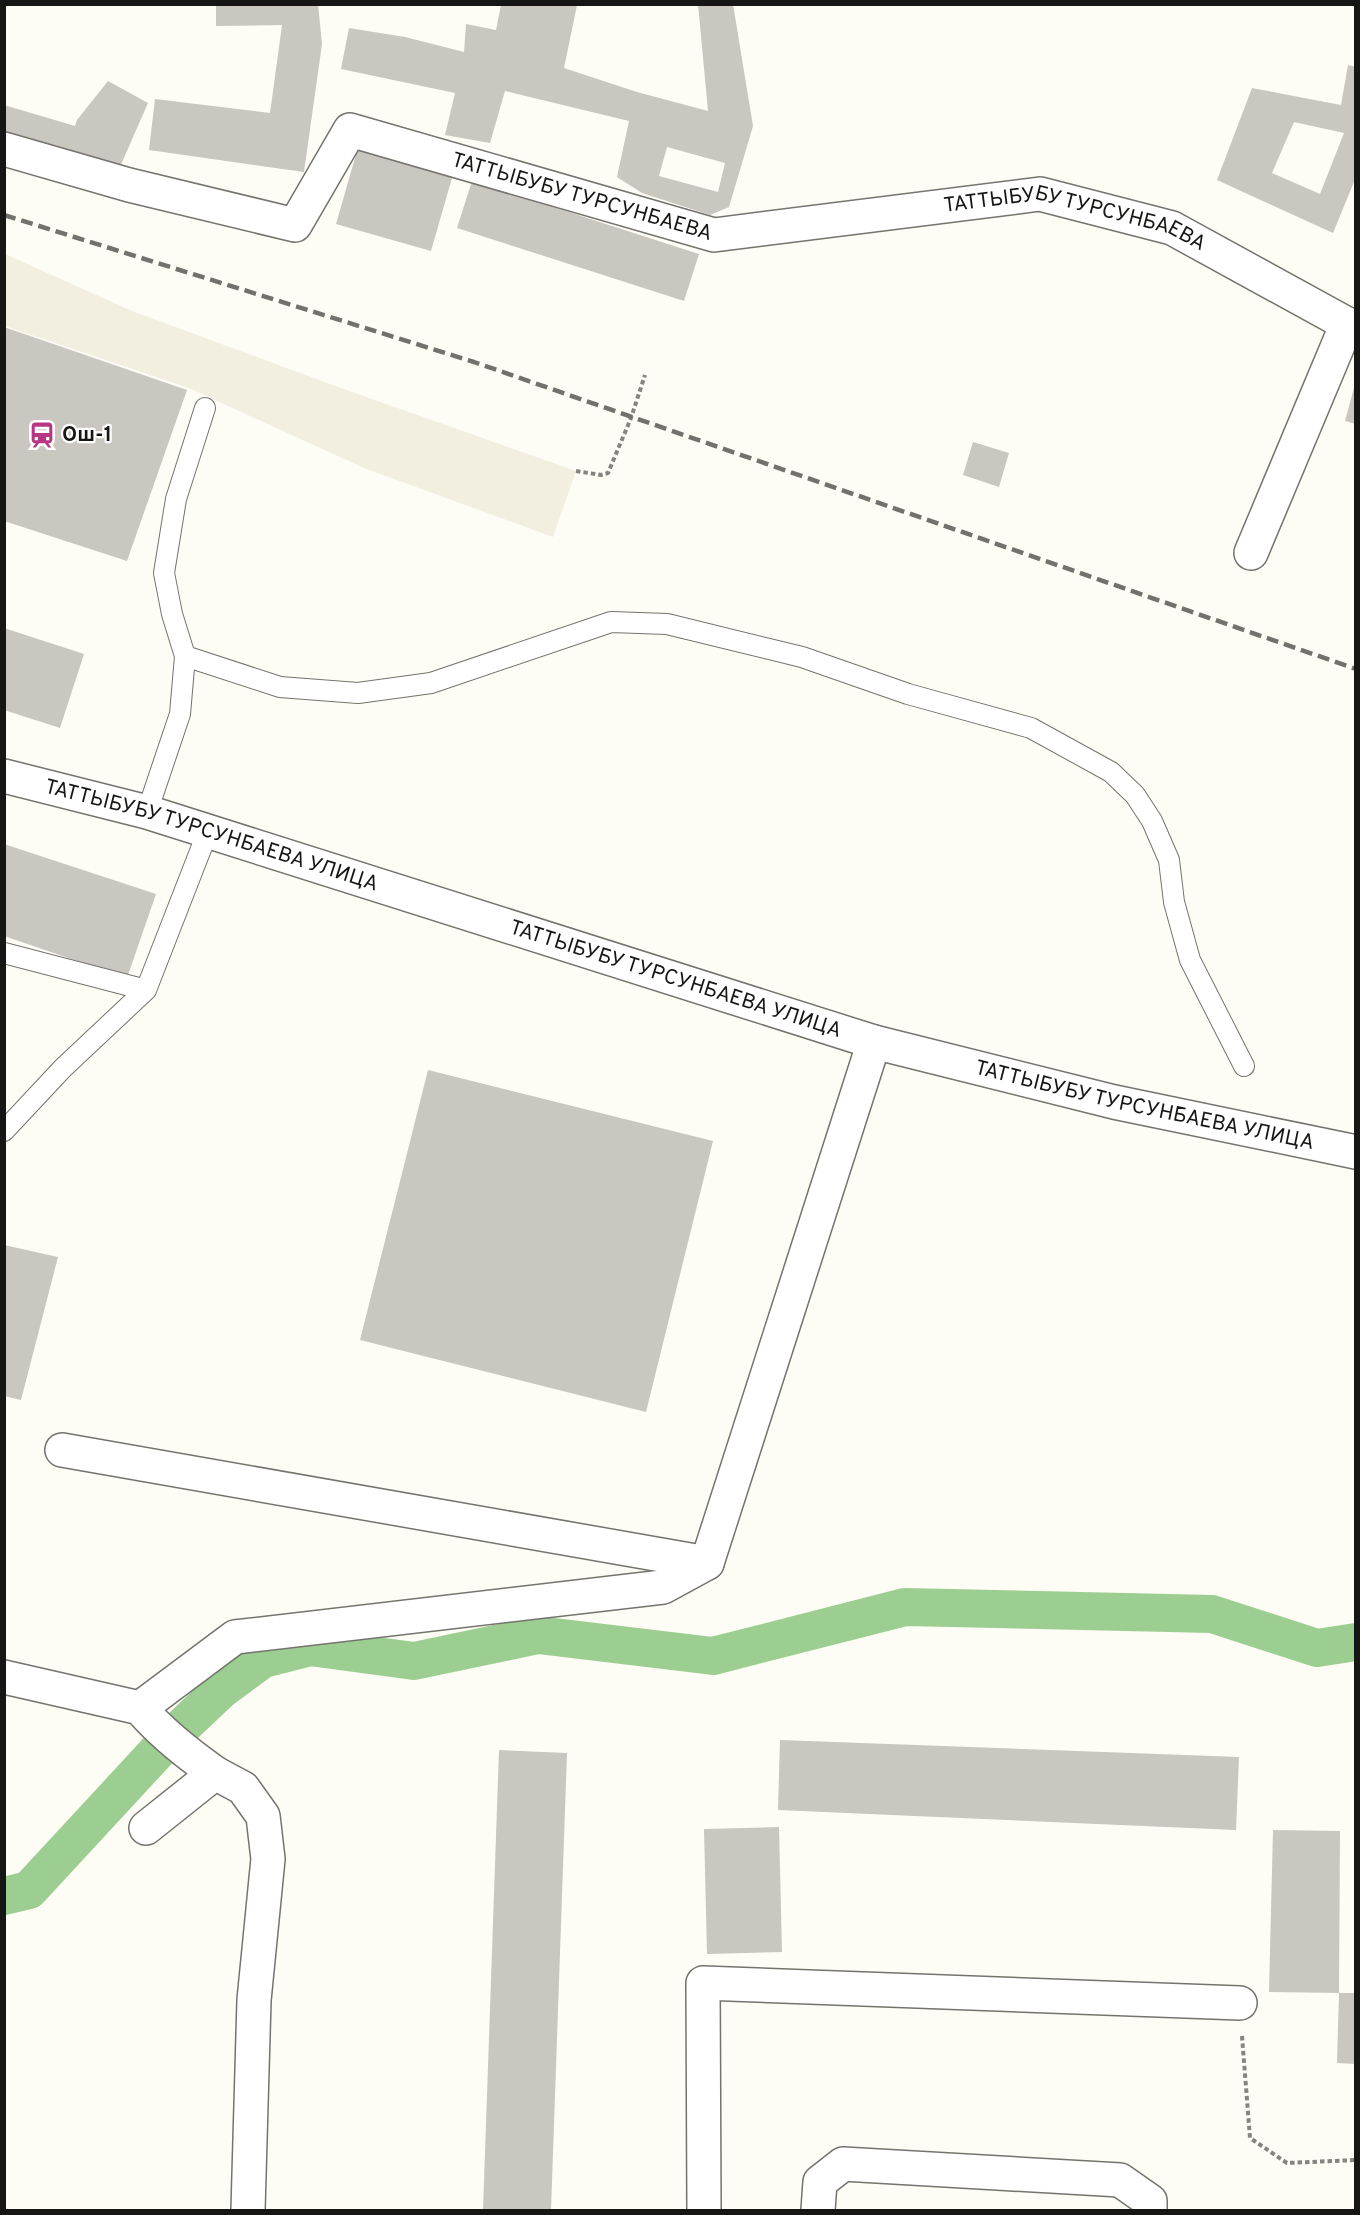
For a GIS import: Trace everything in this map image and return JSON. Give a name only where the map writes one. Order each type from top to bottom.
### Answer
[{"type":"street","name":"ТАТТЫБУБУ ТУРСУНБАЕВА","points":[[4,149],[129,185],[295,225],[350,130],[714,235],[1040,194],[1172,228],[1351,325]]},
{"type":"street","points":[[1251,553],[1351,325]]},
{"type":"street","name":"ТАТТЫБУБУ ТУРСУНБАЕВА УЛИЦА","points":[[4,776],[147,812],[874,1042],[1114,1102],[1356,1152]]},
{"type":"street","points":[[148,1717],[235,1637],[663,1587],[707,1563],[874,1042]]},
{"type":"street","points":[[62,1450],[707,1563]]},
{"type":"street","points":[[4,1677],[148,1717],[202,1764],[243,1788],[263,1816],[268,1859],[254,2000],[248,2211]]},
{"type":"street","points":[[146,1828],[202,1764]]},
{"type":"street","points":[[704,2211],[703,1983],[1240,2003]]},
{"type":"street","points":[[818,2211],[820,2182],[843,2164],[1120,2180],[1150,2201],[1150,2211]]},
{"type":"lane","points":[[147,812],[180,714],[185,656],[172,614],[164,573],[176,499],[205,408]]},
{"type":"lane","points":[[185,656],[280,687],[358,693],[431,682],[611,622],[667,624],[802,657],[908,694],[1031,728],[1111,772],[1135,795],[1152,821],[1169,860],[1174,902],[1190,960],[1244,1066]]},
{"type":"lane","points":[[4,1131],[63,1068],[146,990],[208,831]]},
{"type":"lane","points":[[4,953],[146,990]]},
{"type":"path","points":[[576,471],[601,475],[608,473],[631,418],[645,375]]},
{"type":"path","points":[[1240,2003],[1250,2138],[1287,2163],[1356,2160]]},
{"type":"shaded area","points":[[5,254],[132,311],[576,471],[553,537],[364,468],[189,388],[5,326]]},
{"type":"building","points":[[216,4],[318,4],[322,44],[304,172],[149,150],[155,99],[270,113],[282,25],[216,26]]},
{"type":"building","points":[[698,4],[733,4],[753,126],[729,207],[710,215],[642,193],[617,177],[629,121],[505,91],[490,143],[445,135],[455,93],[341,69],[349,28],[405,37],[464,52],[466,24],[496,30],[501,5],[577,5],[564,68],[637,92],[708,111]],"holes":[[[667,147],[725,163],[718,192],[659,176]]]},
{"type":"building","points":[[1348,65],[1356,67],[1356,177],[1333,233],[1217,180],[1252,88],[1341,105]],"holes":[[[1294,122],[1344,133],[1320,194],[1272,173]]]},
{"type":"building","points":[[108,81],[148,103],[116,176],[4,136],[4,105],[75,126],[77,120]]},
{"type":"building","points":[[361,137],[456,164],[431,251],[336,224]]},
{"type":"building","points":[[472,181],[699,254],[684,301],[457,228]]},
{"type":"building","points":[[4,327],[187,390],[127,561],[4,521]]},
{"type":"building","points":[[1356,384],[1356,424],[1345,421]]},
{"type":"building","points":[[973,442],[1009,453],[999,487],[963,475]]},
{"type":"building","points":[[4,628],[84,654],[60,728],[4,710]]},
{"type":"building","points":[[4,844],[156,894],[127,978],[4,936]]},
{"type":"building","points":[[428,1070],[713,1141],[646,1412],[360,1340]]},
{"type":"building","points":[[4,1245],[58,1257],[21,1400],[4,1396]]},
{"type":"building","points":[[780,1740],[1239,1757],[1236,1830],[778,1810]]},
{"type":"building","points":[[499,1750],[567,1753],[551,2210],[483,2210]]},
{"type":"building","points":[[779,1827],[782,1952],[707,1954],[704,1829]]},
{"type":"building","points":[[1273,1830],[1340,1831],[1339,1993],[1269,1992]]},
{"type":"building","points":[[1339,1993],[1356,1993],[1356,2064],[1337,2063]]},
{"type":"waterway","points":[[4,1896],[29,1890],[165,1743],[221,1690],[263,1659],[310,1647],[414,1661],[538,1635],[713,1656],[905,1607],[1212,1614],[1317,1648],[1356,1642]]},
{"type":"railway","points":[[4,215],[474,362],[1356,669]]},
{"type":"place","name":"Ош-1","points":[[42,435]]}]
